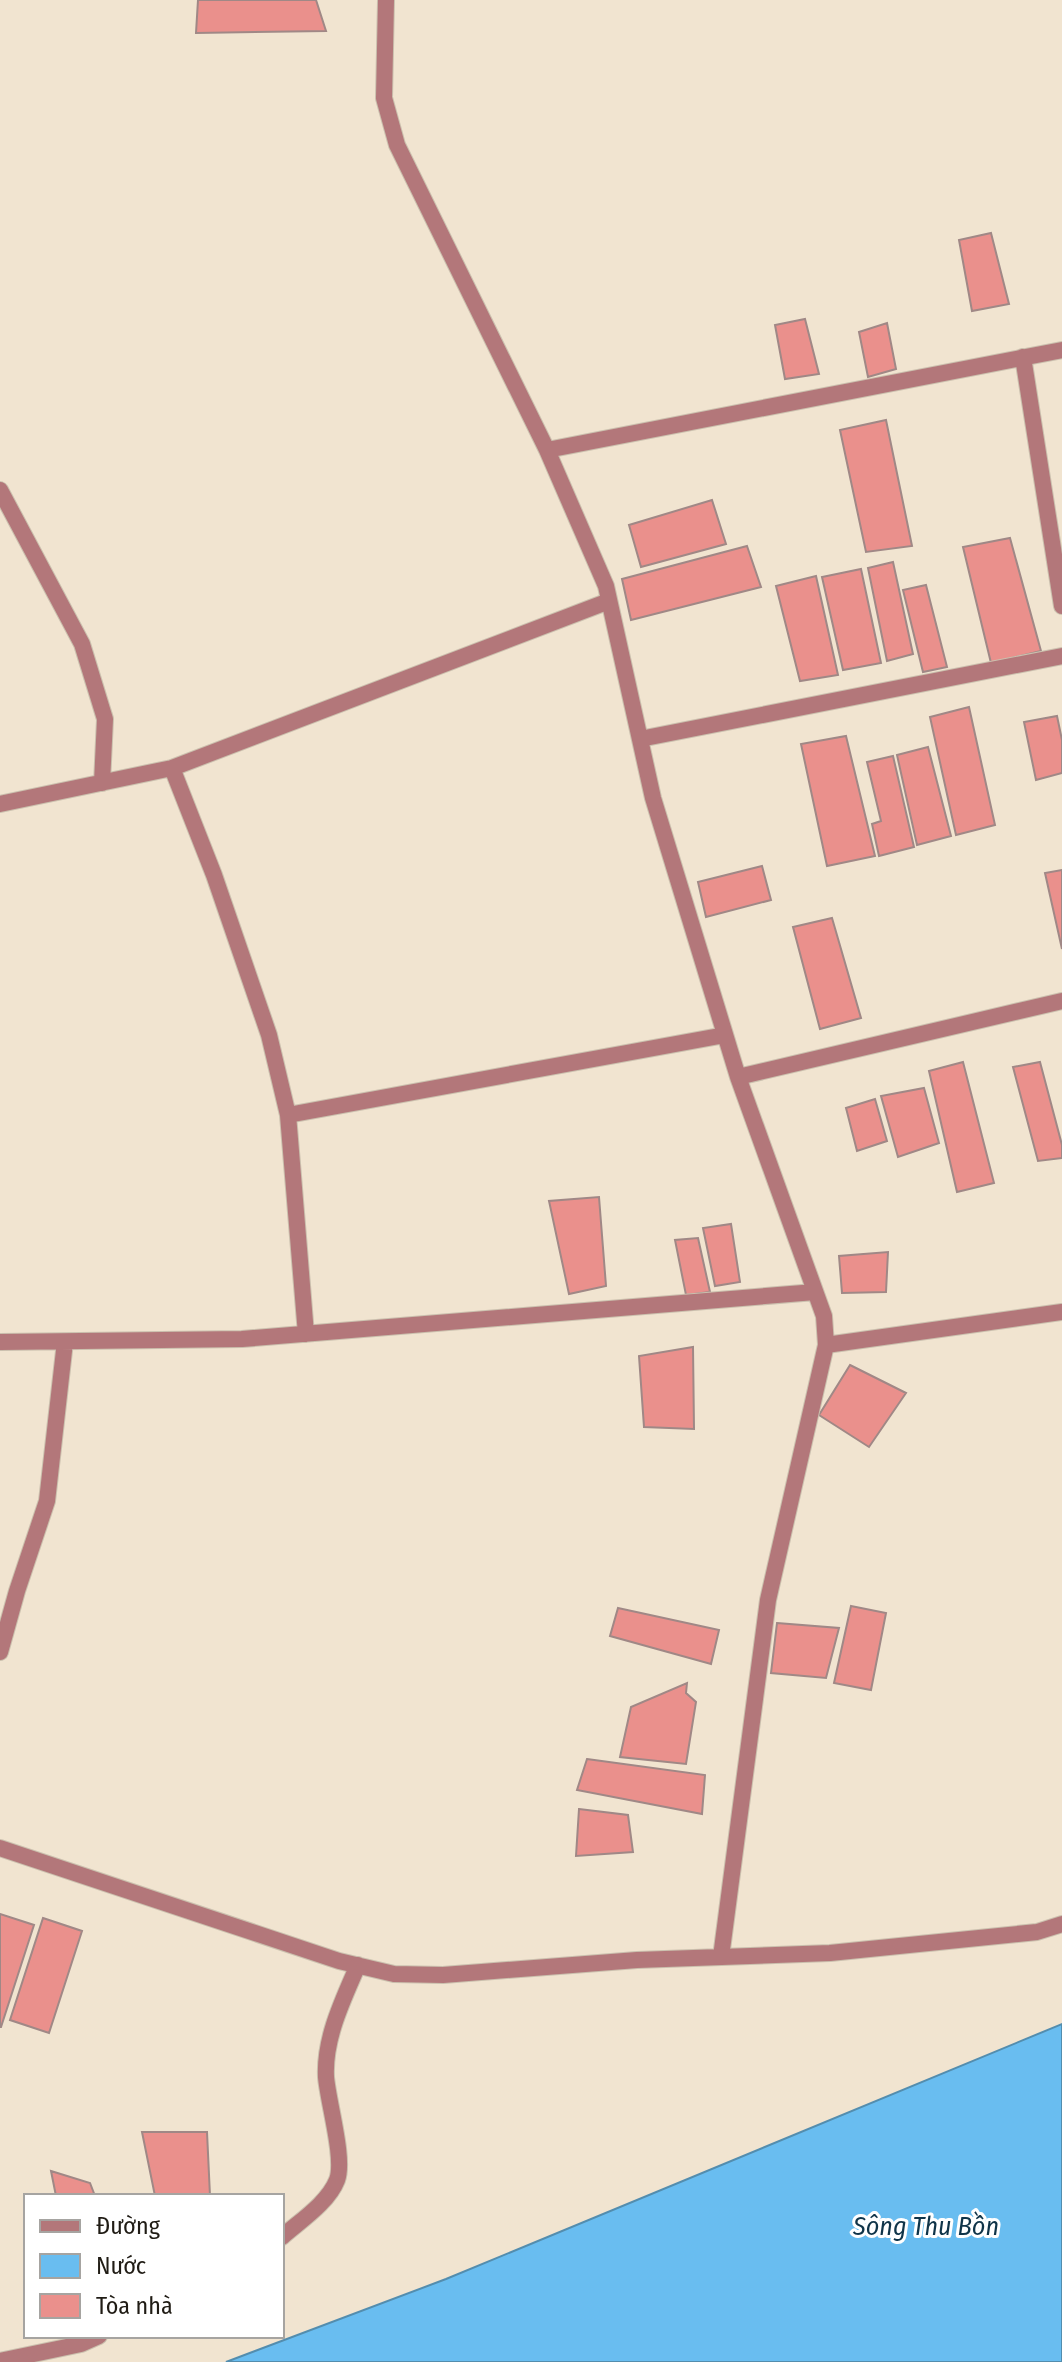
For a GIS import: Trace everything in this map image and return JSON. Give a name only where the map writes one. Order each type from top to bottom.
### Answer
[{"type":"street","points":[[386,0],[384,98],[397,145],[547,450],[606,586],[653,798],[738,1077],[824,1316],[826,1345],[768,1600],[721,1957]]},
{"type":"street","points":[[547,450],[1062,350]]},
{"type":"street","points":[[1023,357],[1062,606]]},
{"type":"street","points":[[0,490],[82,644],[105,719],[102,783]]},
{"type":"street","points":[[0,804],[172,768],[609,601]]},
{"type":"street","points":[[640,739],[1062,656]]},
{"type":"street","points":[[172,768],[214,875],[269,1035],[288,1115],[306,1334]]},
{"type":"street","points":[[738,1077],[1062,1001]]},
{"type":"street","points":[[288,1115],[725,1035]]},
{"type":"street","points":[[0,1342],[242,1339],[815,1292]]},
{"type":"street","points":[[826,1345],[1062,1312]]},
{"type":"street","points":[[0,1652],[47,1501],[65,1342]]},
{"type":"street","points":[[0,1848],[394,1974],[443,1975],[637,1960],[874,1948],[1037,1932],[1062,1924]]},
{"type":"street","points":[[284,2235],[331,2192],[339,2177],[339,2153],[326,2073],[335,2020],[358,1965]]},
{"type":"street","points":[[0,2361],[81,2344],[94,2338]]},
{"type":"water","name":"Sông Thu Bồn","points":[[1062,2024],[1062,2362],[226,2362],[446,2279]]},
{"type":"building","points":[[198,0],[316,0],[326,31],[196,33]]},
{"type":"building","points":[[991,233],[1009,304],[972,311],[959,240]]},
{"type":"building","points":[[805,319],[819,374],[785,379],[775,325]]},
{"type":"building","points":[[887,323],[896,369],[868,377],[859,332]]},
{"type":"building","points":[[886,420],[912,546],[866,552],[840,430]]},
{"type":"building","points":[[712,500],[726,544],[641,567],[629,525]]},
{"type":"building","points":[[1010,538],[1041,651],[991,663],[963,547]]},
{"type":"building","points":[[747,546],[761,587],[631,620],[622,579]]},
{"type":"building","points":[[893,562],[913,654],[887,661],[868,568]]},
{"type":"building","points":[[861,569],[881,663],[843,670],[822,577]]},
{"type":"building","points":[[816,576],[838,675],[800,681],[776,586]]},
{"type":"building","points":[[926,585],[947,667],[923,672],[903,590]]},
{"type":"building","points":[[969,707],[995,825],[956,835],[930,717]]},
{"type":"building","points":[[1057,716],[1062,740],[1062,773],[1036,780],[1024,722]]},
{"type":"building","points":[[846,736],[875,856],[827,866],[801,744]]},
{"type":"building","points":[[928,747],[951,836],[917,845],[897,755]]},
{"type":"building","points":[[893,756],[914,847],[879,856],[872,824],[881,821],[867,762]]},
{"type":"building","points":[[762,866],[771,900],[706,917],[698,882]]},
{"type":"building","points":[[1062,870],[1062,949],[1045,873]]},
{"type":"building","points":[[832,918],[861,1018],[820,1029],[793,927]]},
{"type":"building","points":[[963,1062],[994,1183],[957,1192],[929,1071]]},
{"type":"building","points":[[1040,1062],[1062,1145],[1062,1158],[1038,1161],[1013,1067]]},
{"type":"building","points":[[924,1088],[939,1143],[898,1157],[881,1096]]},
{"type":"building","points":[[875,1099],[887,1141],[857,1151],[846,1108]]},
{"type":"building","points":[[599,1197],[606,1286],[569,1294],[549,1201]]},
{"type":"building","points":[[731,1224],[740,1282],[715,1286],[703,1228]]},
{"type":"building","points":[[698,1238],[710,1292],[686,1295],[675,1240]]},
{"type":"building","points":[[888,1252],[886,1292],[842,1293],[839,1256]]},
{"type":"building","points":[[693,1347],[694,1429],[644,1427],[639,1356]]},
{"type":"building","points":[[850,1365],[906,1393],[869,1447],[819,1415]]},
{"type":"building","points":[[851,1606],[886,1613],[871,1690],[834,1683]]},
{"type":"building","points":[[618,1608],[719,1630],[711,1664],[610,1636]]},
{"type":"building","points":[[777,1623],[839,1628],[826,1678],[771,1673]]},
{"type":"building","points":[[687,1683],[686,1693],[696,1702],[686,1764],[620,1757],[631,1707]]},
{"type":"building","points":[[587,1759],[705,1775],[702,1814],[577,1790]]},
{"type":"building","points":[[579,1809],[628,1815],[633,1852],[576,1856]]},
{"type":"building","points":[[0,1914],[34,1925],[1,2027],[0,2027]]},
{"type":"building","points":[[43,1918],[82,1931],[49,2033],[10,2020]]},
{"type":"building","points":[[142,2132],[207,2132],[210,2194],[155,2194]]},
{"type":"building","points":[[51,2171],[90,2183],[94,2194],[56,2194]]}]
